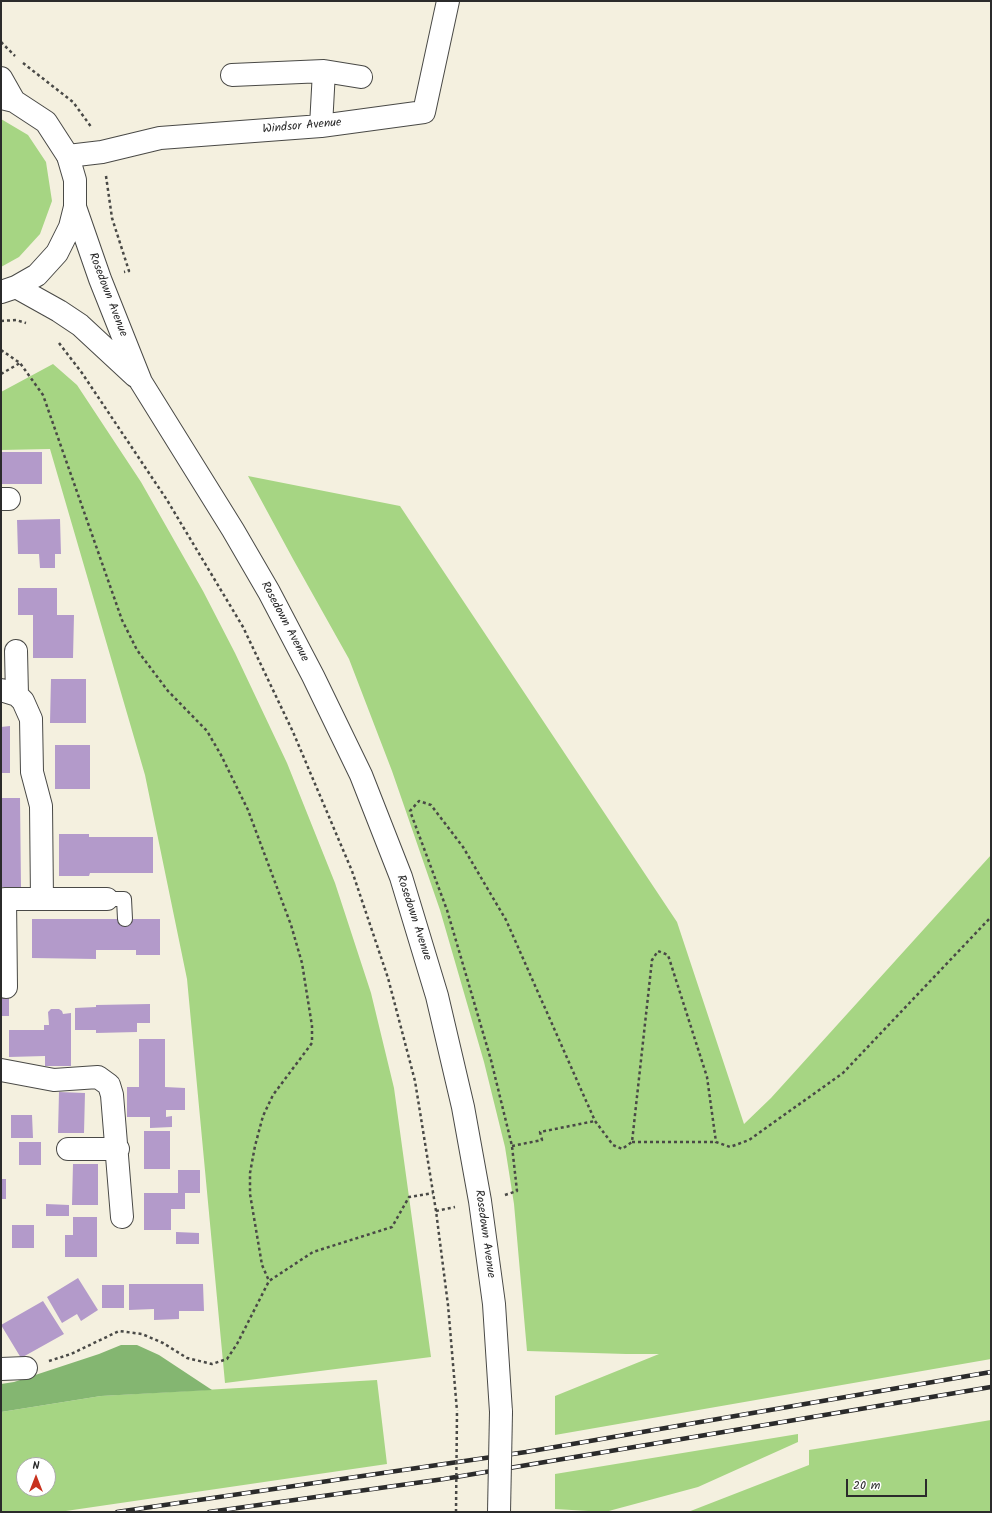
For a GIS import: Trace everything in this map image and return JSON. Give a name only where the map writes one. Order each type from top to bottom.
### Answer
[{"type":"street","name":"Windsor Avenue","points":[[68,156],[102,152],[160,138],[321,126],[424,112],[448,1]]},
{"type":"street","points":[[321,126],[324,71]]},
{"type":"street","points":[[232,75],[324,71],[361,77]]},
{"type":"street","points":[[1,78],[7,99],[46,122],[68,156],[75,180],[75,207],[70,227],[57,253],[37,274],[8,290]]},
{"type":"street","name":"Rosedown Avenue","points":[[75,207],[100,280],[141,382],[233,530],[269,592],[313,676],[361,775],[401,877],[437,996],[464,1107],[480,1201],[494,1304],[501,1412],[499,1512]]},
{"type":"street","name":"Rosedown Avenue","points":[[8,290],[59,311],[80,325],[141,382]]},
{"type":"street","points":[[16,651],[9,692],[24,701],[31,719],[32,772],[41,806],[42,899]]},
{"type":"street","points":[[6,987],[6,899],[107,899]]},
{"type":"street","points":[[1,1070],[54,1080],[98,1077],[108,1085],[112,1095],[118,1148],[122,1217]]},
{"type":"street","points":[[68,1149],[118,1148]]},
{"type":"street","points":[[1,1369],[26,1368]]},
{"type":"lane","points":[[107,899],[124,899],[124,919]]},
{"type":"path","points":[[1,321],[16,320],[32,324]]},
{"type":"path","points":[[57,341],[82,373],[167,500],[243,627],[293,732],[352,871],[388,978],[415,1082],[433,1193],[448,1305],[457,1411],[456,1512]]},
{"type":"path","points":[[1,350],[20,363],[43,395],[122,620],[137,650],[168,691],[207,731],[221,755],[248,810],[291,925],[302,963],[312,1026],[312,1043],[273,1095],[263,1116],[250,1173],[250,1194],[262,1265],[269,1281]]},
{"type":"path","points":[[1,374],[20,363]]},
{"type":"path","points":[[517,1191],[512,1146],[491,1060],[447,910],[410,811],[418,801],[431,805],[463,848],[506,920],[595,1121],[613,1145],[622,1148],[632,1142],[716,1142],[730,1147],[749,1140],[842,1073],[991,917]]},
{"type":"path","points":[[632,1142],[652,960],[658,951],[668,956],[707,1076],[716,1142]]},
{"type":"path","points":[[512,1146],[542,1140],[540,1132],[595,1121]]},
{"type":"path","points":[[26,1368],[72,1354],[120,1331],[142,1334],[163,1343],[187,1358],[212,1364],[227,1359],[237,1344],[269,1281],[313,1252],[392,1227],[409,1197],[433,1193]]},
{"type":"green space","points":[[1,119],[28,135],[46,162],[52,201],[40,234],[19,257],[1,267]]},
{"type":"green space","points":[[53,364],[77,385],[141,482],[203,591],[235,653],[287,763],[335,883],[371,993],[394,1088],[431,1357],[225,1383],[187,979],[145,775],[50,449],[1,450],[1,392]]},
{"type":"green space","points":[[248,476],[400,506],[677,922],[744,1124],[771,1098],[991,855],[991,1359],[555,1435],[555,1396],[659,1354],[527,1351],[514,1204],[505,1147],[484,1062],[440,910],[392,771],[349,659]]},
{"type":"green space","points":[[121,1345],[137,1345],[159,1355],[212,1390],[101,1396],[1,1412],[1,1384],[14,1382],[99,1354]]},
{"type":"green space","points":[[377,1380],[387,1464],[59,1512],[1,1512],[1,1412],[101,1396]]},
{"type":"green space","points":[[991,1420],[991,1512],[688,1512],[809,1465],[809,1450]]},
{"type":"green space","points":[[798,1434],[798,1442],[698,1487],[605,1512],[555,1509],[555,1474]]},
{"type":"building","points":[[1,452],[42,452],[42,484],[1,484]]},
{"type":"building","points":[[60,519],[61,554],[55,554],[55,568],[40,568],[39,554],[18,554],[17,520]]},
{"type":"building","points":[[18,588],[57,588],[57,615],[74,615],[73,658],[33,658],[33,615],[18,615]]},
{"type":"building","points":[[51,679],[86,679],[86,723],[50,723]]},
{"type":"building","points":[[10,726],[10,773],[1,773],[1,727]]},
{"type":"building","points":[[55,745],[90,745],[90,789],[55,789]]},
{"type":"building","points":[[1,798],[20,798],[21,887],[1,887]]},
{"type":"building","points":[[59,834],[89,834],[89,837],[153,837],[153,873],[90,873],[89,876],[59,876]]},
{"type":"building","points":[[32,919],[160,919],[160,955],[136,955],[136,950],[96,950],[96,959],[32,958]]},
{"type":"building","points":[[1,993],[9,993],[9,1016],[1,1016]]},
{"type":"building","points":[[150,1004],[150,1023],[137,1023],[137,1032],[96,1033],[96,1030],[75,1030],[75,1008],[96,1007],[96,1005]]},
{"type":"building","points":[[51,1009],[59,1009],[63,1014],[71,1013],[71,1066],[45,1066],[45,1056],[9,1057],[9,1030],[44,1030],[44,1025],[49,1025],[48,1012]]},
{"type":"building","points":[[139,1039],[165,1039],[165,1087],[185,1088],[185,1110],[166,1110],[166,1117],[172,1116],[172,1127],[150,1128],[150,1117],[127,1117],[127,1087],[139,1087]]},
{"type":"building","points":[[59,1092],[85,1093],[84,1133],[58,1133]]},
{"type":"building","points":[[11,1115],[32,1115],[33,1138],[11,1138]]},
{"type":"building","points":[[144,1131],[170,1131],[170,1169],[144,1169]]},
{"type":"building","points":[[19,1142],[41,1142],[41,1165],[19,1165]]},
{"type":"building","points":[[73,1164],[98,1164],[98,1205],[72,1205]]},
{"type":"building","points":[[178,1170],[200,1170],[200,1193],[185,1193],[185,1209],[171,1209],[171,1230],[144,1230],[144,1193],[178,1193]]},
{"type":"building","points":[[1,1179],[6,1179],[6,1199],[1,1199]]},
{"type":"building","points":[[46,1204],[69,1205],[69,1216],[46,1216]]},
{"type":"building","points":[[73,1217],[97,1217],[97,1257],[65,1257],[65,1235],[73,1235]]},
{"type":"building","points":[[12,1225],[34,1225],[34,1248],[12,1248]]},
{"type":"building","points":[[176,1232],[199,1233],[199,1244],[176,1244]]},
{"type":"building","points":[[78,1278],[98,1310],[81,1321],[77,1314],[62,1323],[47,1297]]},
{"type":"building","points":[[129,1284],[203,1284],[204,1311],[179,1311],[179,1319],[154,1320],[154,1309],[129,1310]]},
{"type":"building","points":[[102,1285],[124,1285],[124,1308],[102,1308]]},
{"type":"building","points":[[43,1301],[64,1334],[21,1358],[1,1325]]},
{"type":"railway","points":[[117,1512],[526,1452],[991,1372]]},
{"type":"railway","points":[[209,1512],[444,1479],[991,1387]]}]
